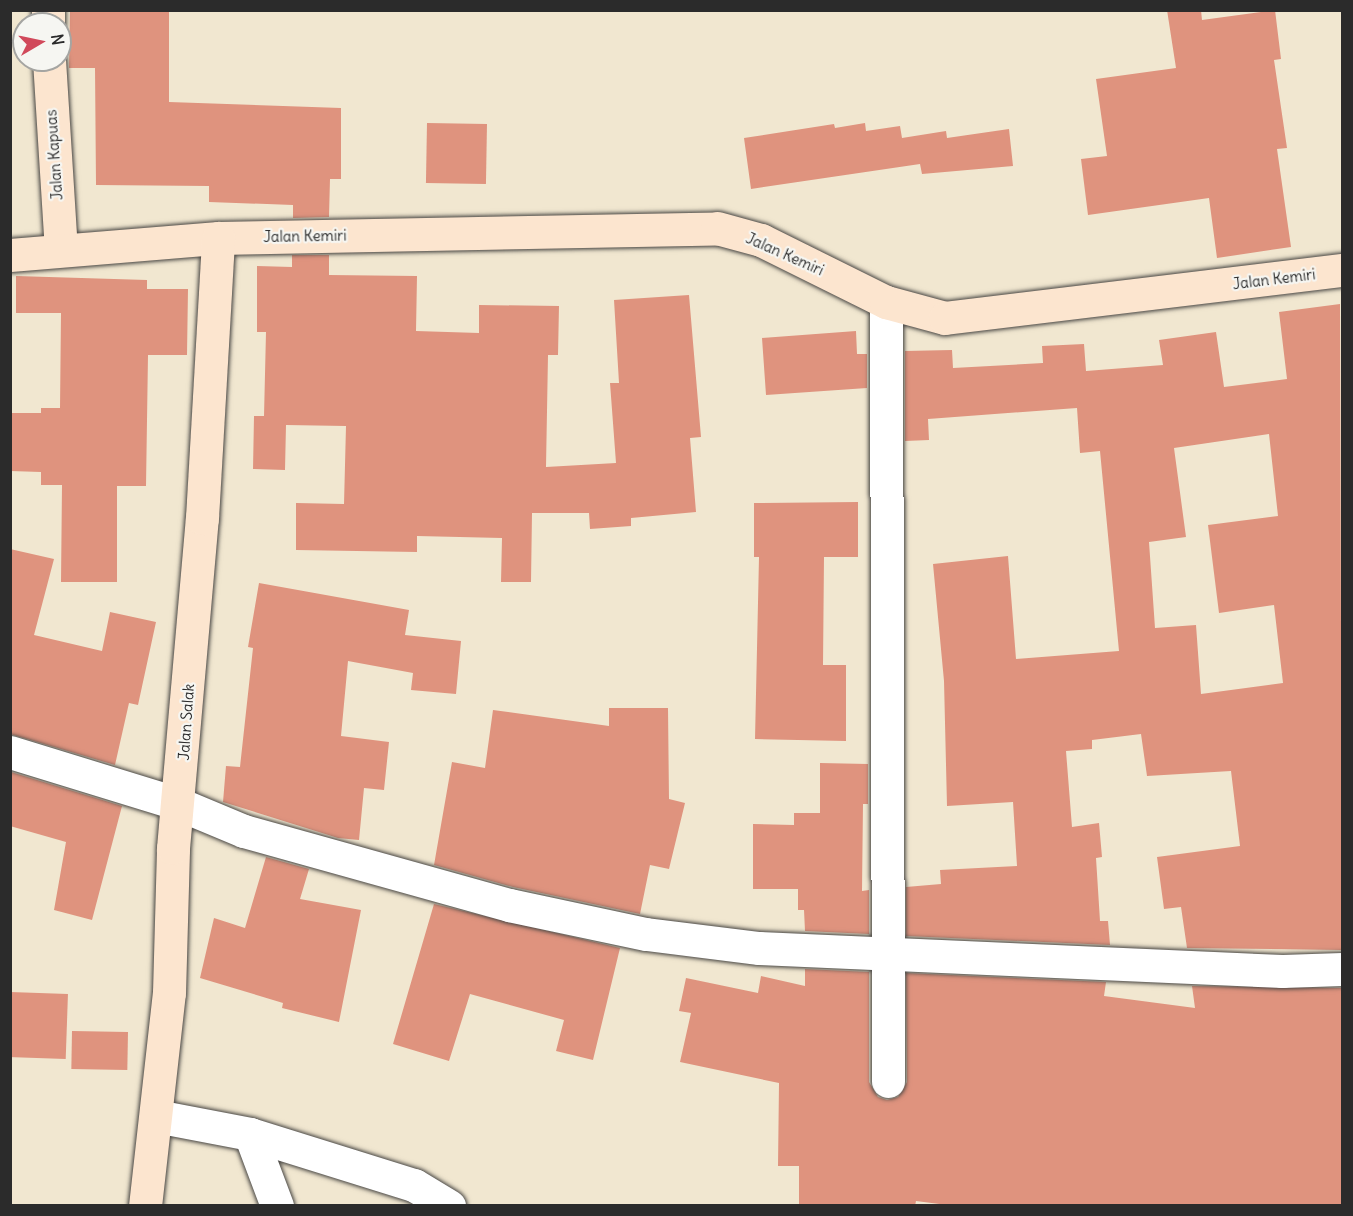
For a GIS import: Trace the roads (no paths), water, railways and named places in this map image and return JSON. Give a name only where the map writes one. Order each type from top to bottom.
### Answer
[{"type":"street","name":"Jalan Kapuas","points":[[50,72],[61,249]]},
{"type":"street","name":"Jalan Kemiri","points":[[10,255],[61,249],[218,238],[717,228],[760,240],[886,302],[945,318],[1342,270]]},
{"type":"street","name":"Jalan Salak","points":[[145,1206],[169,993],[173,848],[179,804],[218,238]]},
{"type":"street","points":[[886,302],[890,952],[888,1081]]},
{"type":"street","points":[[10,752],[179,804],[244,831],[509,905],[646,934],[759,948],[1282,971],[1342,969]]},
{"type":"street","points":[[156,1116],[250,1134],[414,1185],[449,1206]]},
{"type":"street","points":[[250,1134],[277,1206]]}]
